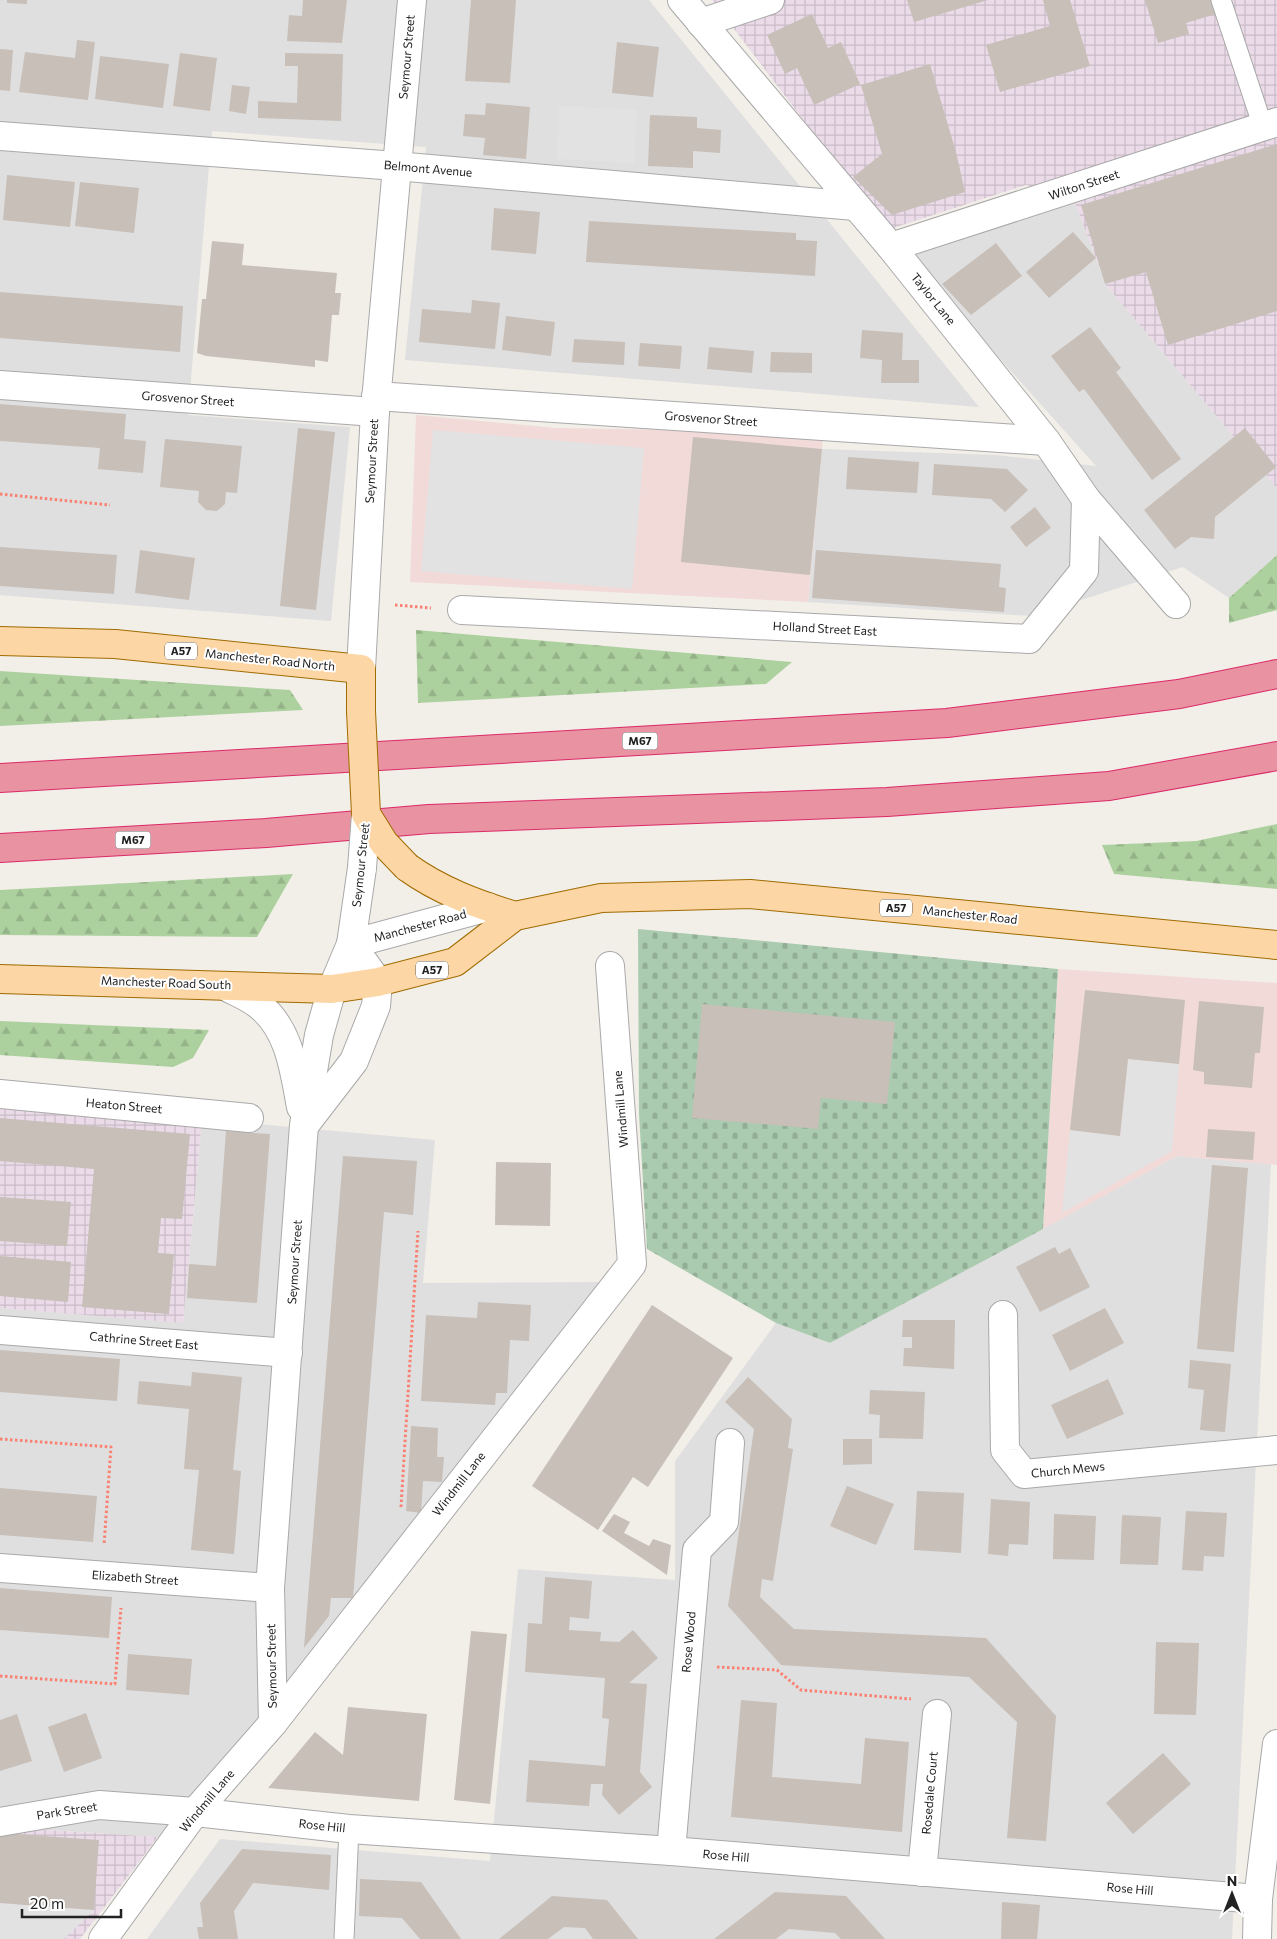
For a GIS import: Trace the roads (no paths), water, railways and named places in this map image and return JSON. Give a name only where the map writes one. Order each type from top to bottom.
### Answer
[{"type":"highway","name":"M67","points":[[0,778],[947,723],[1179,694],[1277,674]]},
{"type":"highway","name":"M67","points":[[0,848],[266,833],[429,819],[906,801],[1109,786],[1277,756]]},
{"type":"main road","name":"Manchester Road North","points":[[0,641],[115,644],[361,669]]},
{"type":"main road","name":"Seymour Street","points":[[361,669],[366,814]]},
{"type":"main road","name":"Manchester Road","points":[[366,814],[384,843],[407,867],[425,880],[471,902],[516,916]]},
{"type":"main road","name":"Manchester Road","points":[[332,989],[378,982],[455,962],[516,916],[601,898],[750,894],[1277,944]]},
{"type":"main road","name":"Manchester Road South","points":[[0,979],[332,989]]},
{"type":"street","name":"Seymour Street","points":[[361,669],[376,404],[412,0]]},
{"type":"street","name":"Taylor Lane","points":[[682,0],[855,206],[892,247],[1046,441],[1086,499],[1176,604]]},
{"type":"street","points":[[701,23],[770,0]]},
{"type":"street","name":"Wilton Street","points":[[892,247],[1270,125]]},
{"type":"street","name":"Belmont Avenue","points":[[0,136],[396,166],[855,206]]},
{"type":"street","name":"Grosvenor Street","points":[[0,385],[1046,441]]},
{"type":"street","name":"Holland Street East","points":[[462,610],[1029,639],[1084,571],[1086,499]]},
{"type":"street","name":"Seymour Street","points":[[273,1724],[270,1588],[304,1125],[319,1035],[332,989],[351,944],[362,868],[366,814]]},
{"type":"street","name":"Manchester Road","points":[[351,944],[488,907]]},
{"type":"street","points":[[304,1125],[354,1061],[376,1006],[378,982],[351,944]]},
{"type":"street","name":"Windmill Lane","points":[[102,1939],[194,1812],[273,1724],[632,1264],[610,966]]},
{"type":"street","points":[[225,986],[258,1004],[274,1021],[284,1038],[291,1054],[304,1125]]},
{"type":"street","name":"Heaton Street","points":[[0,1094],[249,1118]]},
{"type":"street","name":"Church Mews","points":[[1003,1315],[1005,1450],[1024,1474],[1277,1450]]},
{"type":"street","name":"Cathrine Street East","points":[[0,1330],[288,1353]]},
{"type":"street","name":"Rose Wood","points":[[670,1851],[697,1550],[724,1522],[730,1443]]},
{"type":"street","name":"Elizabeth Street","points":[[0,1568],[270,1588]]},
{"type":"street","name":"Rosedale Court","points":[[922,1872],[937,1714]]},
{"type":"street","points":[[1257,1939],[1258,1899],[1277,1744]]},
{"type":"street","name":"Park Street","points":[[0,1822],[100,1805],[194,1812]]},
{"type":"street","name":"Rose Hill","points":[[194,1812],[349,1829],[670,1851],[1258,1899]]},
{"type":"lane","points":[[1221,0],[1270,125]]},
{"type":"lane","points":[[344,1939],[349,1829]]}]
